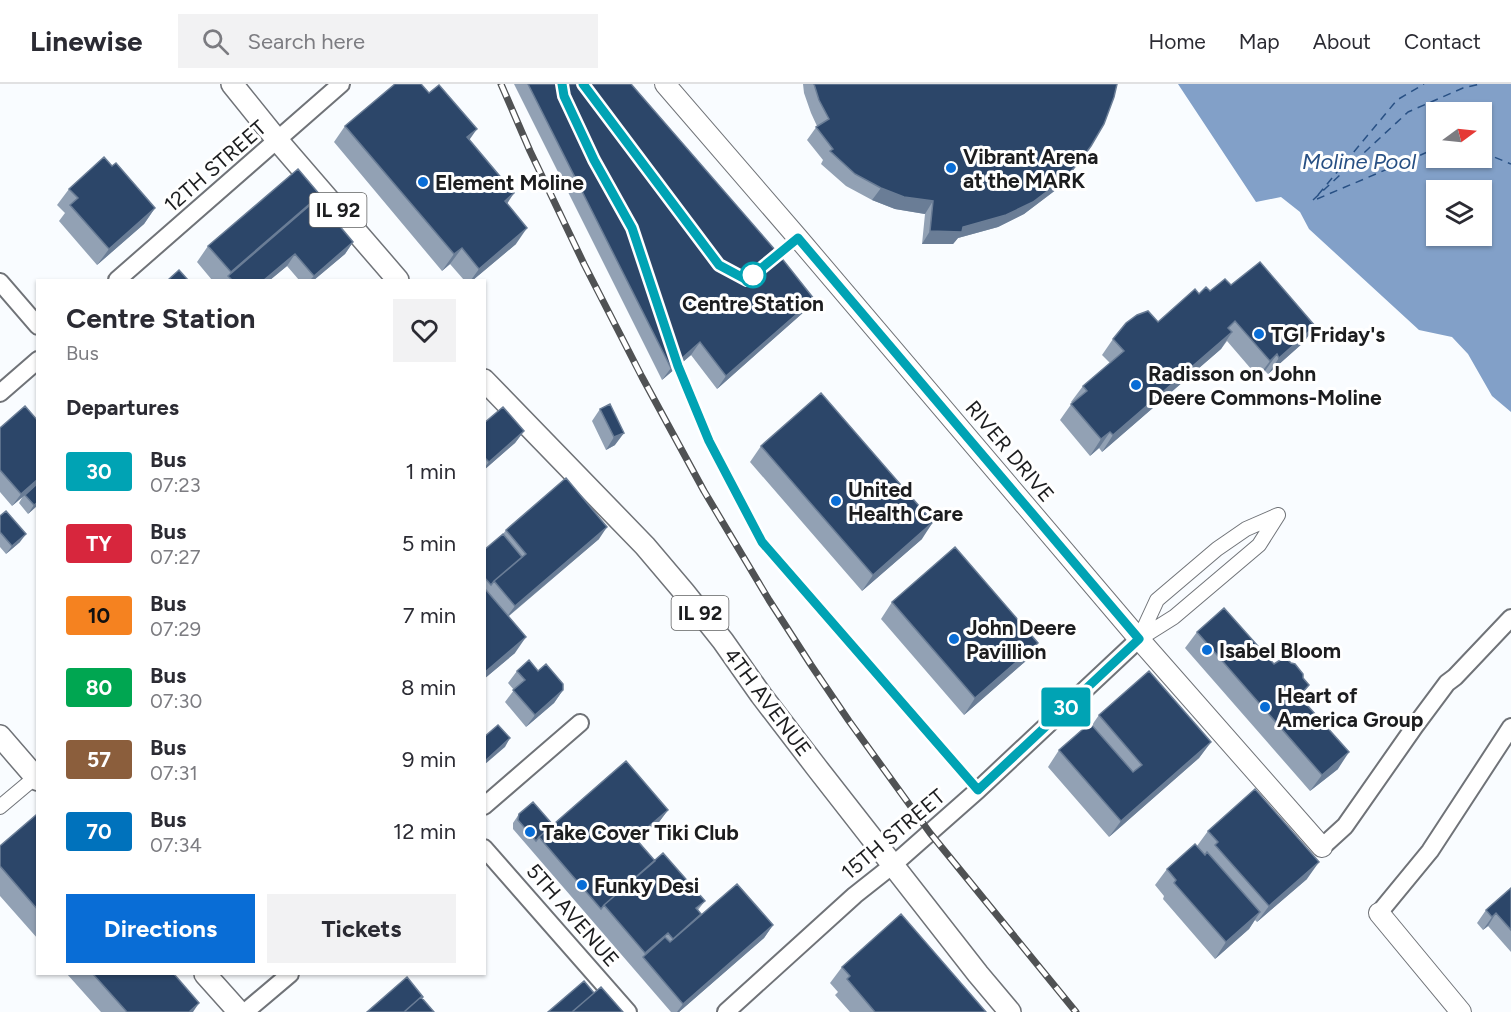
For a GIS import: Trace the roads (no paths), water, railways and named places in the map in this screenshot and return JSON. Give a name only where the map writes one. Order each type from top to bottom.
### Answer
[{"type":"main road","name":"IL 92","points":[[232,84],[397,279]]},
{"type":"main road","name":"RIVER DRIVE","points":[[665,84],[1139,639],[1322,847]]},
{"type":"main road","name":"4TH AVENUE","points":[[486,382],[645,546],[677,584],[893,865],[1010,1012]]},
{"type":"main road","points":[[0,736],[36,776]]},
{"type":"main road","points":[[1379,912],[1461,1012]]},
{"type":"main road","points":[[206,975],[239,1012]]},
{"type":"street","name":"12TH STREET","points":[[118,279],[341,84]]},
{"type":"street","points":[[0,282],[36,324]]},
{"type":"street","points":[[0,393],[36,362]]},
{"type":"street","name":"15TH STREET","points":[[726,1012],[855,895],[893,865],[978,790],[1139,639],[1174,617],[1259,544],[1278,515],[1246,529],[1217,549],[1157,600],[1139,639]]},
{"type":"street","points":[[1322,847],[1345,826],[1448,682],[1511,618]]},
{"type":"street","points":[[486,804],[580,723]]},
{"type":"street","points":[[1379,912],[1430,851],[1511,727]]},
{"type":"street","points":[[0,807],[36,778]]},
{"type":"street","name":"5TH AVENUE","points":[[486,850],[628,1012]]},
{"type":"street","points":[[245,1012],[289,975]]},
{"type":"water","name":"Moline Pool","points":[[1178,84],[1511,84],[1511,412],[1492,396],[1468,354],[1452,337],[1419,330],[1309,229],[1300,212],[1281,197],[1256,202]]},
{"type":"railway","points":[[501,84],[584,264],[642,377],[704,491],[769,600],[849,721],[930,833],[1076,1012]]},
{"type":"place","name":"Vibrant Arena at the MARK","points":[[951,168]]},
{"type":"place","name":"Element Moline","points":[[423,182]]},
{"type":"place","name":"Centre Station","points":[[753,275]]},
{"type":"place","name":"TGI Friday's","points":[[1259,334]]},
{"type":"place","name":"Radisson on John Deere Commons-Moline","points":[[1136,385]]},
{"type":"place","name":"United Health Care","points":[[836,501]]},
{"type":"place","name":"John Deere Pavillion","points":[[954,639]]},
{"type":"place","name":"Isabel Bloom","points":[[1207,650]]},
{"type":"place","name":"Heart of America Group","points":[[1265,707]]},
{"type":"place","name":"Take Cover Tiki Club","points":[[530,832]]},
{"type":"place","name":"Funky Desi","points":[[582,885]]}]
